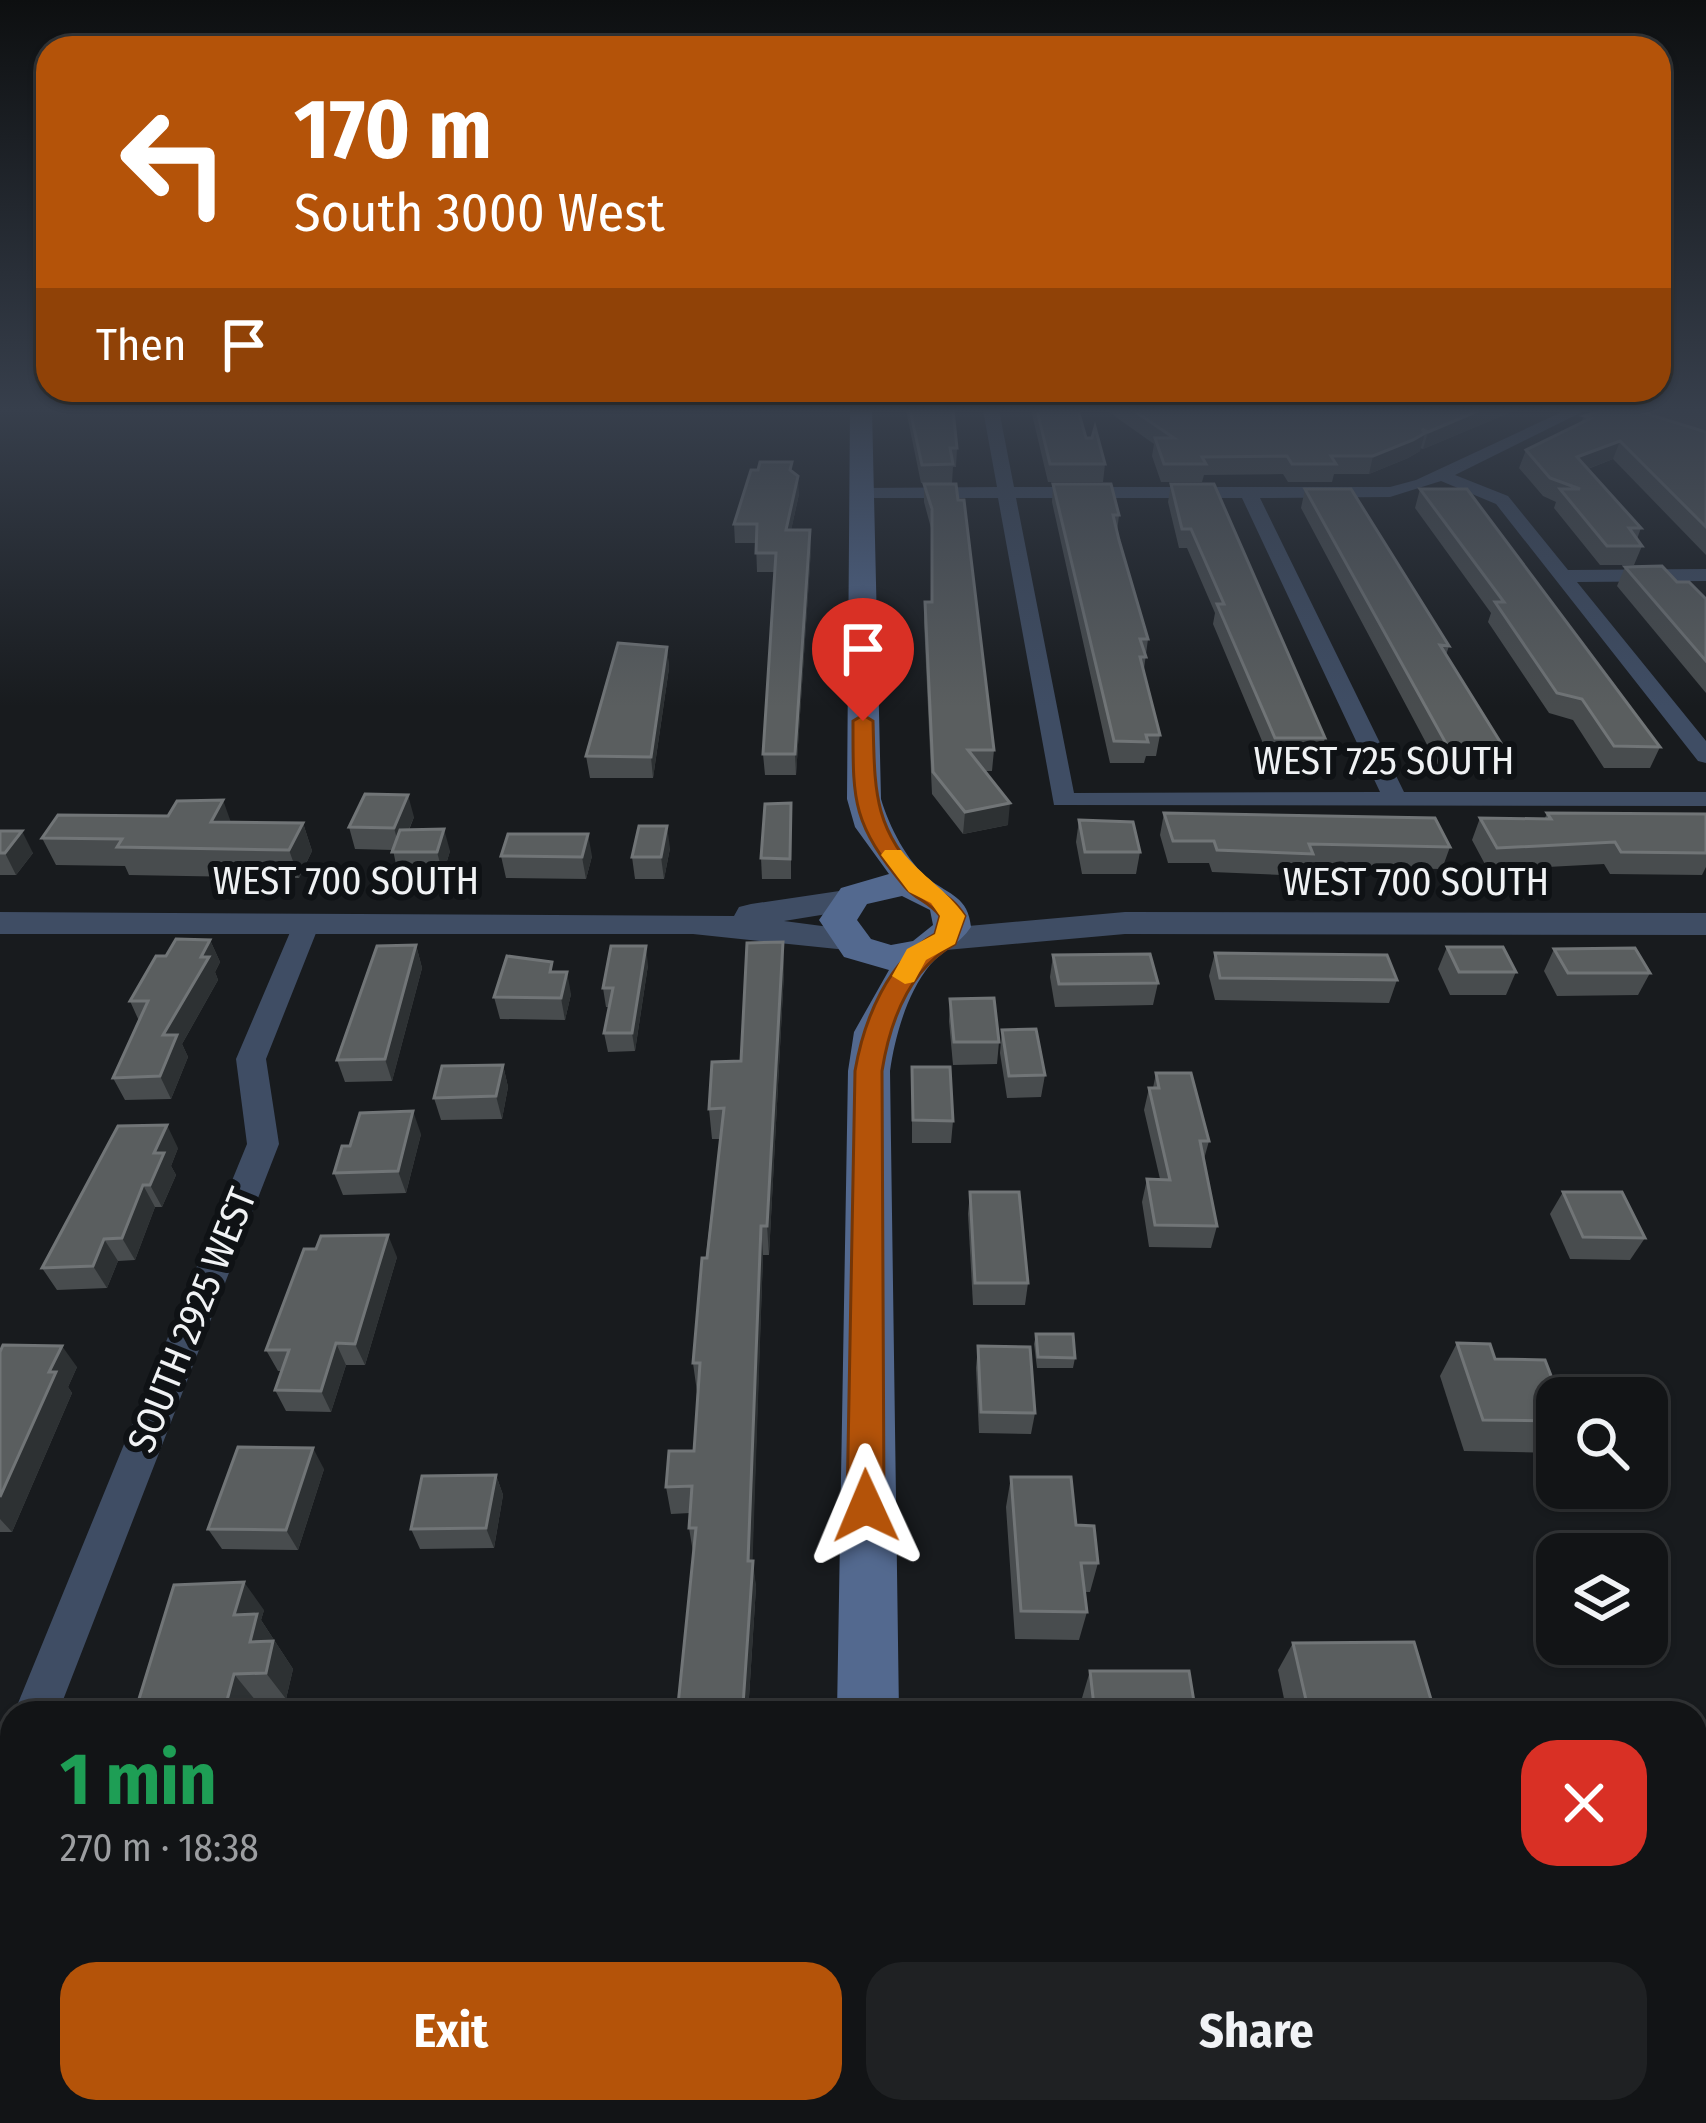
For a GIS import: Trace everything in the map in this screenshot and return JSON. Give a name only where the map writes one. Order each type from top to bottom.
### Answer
[{"type":"main road","points":[[862,509],[864,790],[872,827],[932,921]]},
{"type":"main road","points":[[872,827],[852,920],[875,1032]]},
{"type":"main road","points":[[852,920],[886,885],[932,921]]},
{"type":"main road","points":[[852,920],[887,956],[932,921]]},
{"type":"main road","points":[[868,1701],[868,1071],[875,1032],[932,921]]},
{"type":"street","name":"WEST 725 SOUTH","points":[[1010,509],[1063,800],[1706,799]]},
{"type":"street","points":[[1256,509],[1396,800]]},
{"type":"street","points":[[1510,509],[1706,756]]},
{"type":"street","points":[[1565,576],[1706,575]]},
{"type":"street","name":"WEST 700 SOUTH","points":[[0,922],[852,920]]},
{"type":"street","name":"WEST 700 SOUTH","points":[[932,921],[1706,925]]},
{"type":"street","name":"SOUTH 2925 WEST","points":[[41,1701],[263,1144],[251,1059],[307,923]]},
{"type":"building","points":[[739,509],[791,509],[786,530],[810,530],[795,754],[763,754],[776,553],[756,553],[757,524],[734,524]]},
{"type":"building","points":[[932,509],[965,509],[994,750],[968,750],[1010,803],[965,812],[933,772],[925,602],[932,602]]},
{"type":"building","points":[[1059,509],[1117,509],[1119,515],[1113,515],[1148,639],[1140,639],[1146,657],[1140,657],[1160,735],[1146,735],[1148,742],[1114,741]]},
{"type":"building","points":[[1177,509],[1225,509],[1325,738],[1275,738],[1217,604],[1224,604],[1191,529],[1182,529]]},
{"type":"building","points":[[1316,509],[1364,509],[1449,646],[1440,645],[1504,748],[1448,747]]},
{"type":"building","points":[[1435,509],[1482,509],[1660,747],[1614,746],[1582,699],[1557,693],[1495,602],[1504,602]]},
{"type":"building","points":[[1577,509],[1624,509],[1641,528],[1629,528],[1642,546],[1607,546]]},
{"type":"building","points":[[1688,509],[1706,509],[1706,527]]},
{"type":"building","points":[[1662,566],[1677,582],[1689,582],[1706,599],[1706,661],[1625,567]]},
{"type":"building","points":[[618,643],[667,647],[651,757],[586,756]]},
{"type":"building","points":[[365,794],[408,795],[394,828],[349,827]]},
{"type":"building","points":[[223,800],[211,822],[303,823],[289,850],[117,847],[122,839],[42,838],[58,815],[168,816],[177,801]]},
{"type":"building","points":[[791,803],[790,859],[761,858],[765,804]]},
{"type":"building","points":[[1164,813],[1435,818],[1450,847],[1309,844],[1313,854],[1217,850],[1214,841],[1173,841]]},
{"type":"building","points":[[1547,813],[1706,814],[1706,853],[1621,852],[1615,842],[1497,848],[1480,818],[1551,819]]},
{"type":"building","points":[[1079,820],[1133,822],[1140,852],[1085,852]]},
{"type":"building","points":[[639,826],[667,826],[661,857],[632,857]]},
{"type":"building","points":[[444,829],[437,852],[392,852],[400,830]]},
{"type":"building","points":[[0,831],[22,831],[5,853],[0,853]]},
{"type":"building","points":[[508,834],[588,834],[582,857],[501,856]]},
{"type":"building","points":[[176,939],[210,940],[201,957],[209,957],[163,1035],[177,1035],[160,1076],[113,1078],[148,1001],[130,1001],[156,956],[166,956]]},
{"type":"building","points":[[783,942],[767,1226],[761,1226],[748,1561],[753,1561],[743,1701],[678,1701],[696,1528],[689,1528],[692,1486],[666,1487],[669,1451],[694,1451],[700,1363],[693,1363],[702,1258],[707,1258],[724,1108],[709,1109],[712,1062],[741,1061],[747,943]]},
{"type":"building","points":[[416,945],[385,1059],[337,1060],[377,946]]},
{"type":"building","points":[[611,946],[646,946],[632,1033],[604,1033],[613,988],[603,988]]},
{"type":"building","points":[[1447,947],[1503,947],[1516,972],[1459,972]]},
{"type":"building","points":[[1635,948],[1650,973],[1568,973],[1554,949]]},
{"type":"building","points":[[1215,953],[1387,955],[1397,980],[1220,978]]},
{"type":"building","points":[[1150,954],[1158,983],[1059,984],[1053,955]]},
{"type":"building","points":[[507,956],[552,962],[550,972],[567,972],[561,998],[494,997]]},
{"type":"building","points":[[994,998],[999,1042],[954,1042],[950,999]]},
{"type":"building","points":[[1036,1029],[1045,1075],[1009,1076],[1002,1030]]},
{"type":"building","points":[[503,1065],[496,1096],[434,1098],[442,1066]]},
{"type":"building","points":[[912,1067],[950,1067],[953,1121],[913,1120]]},
{"type":"building","points":[[1156,1073],[1191,1073],[1209,1141],[1200,1141],[1217,1226],[1155,1225],[1147,1179],[1170,1180],[1149,1088],[1159,1088]]},
{"type":"building","points":[[413,1111],[398,1171],[334,1173],[342,1146],[350,1146],[360,1113]]},
{"type":"building","points":[[167,1125],[154,1153],[164,1153],[150,1185],[143,1185],[122,1238],[104,1239],[93,1266],[42,1268],[118,1126]]},
{"type":"building","points":[[970,1192],[1019,1192],[1028,1283],[975,1283]]},
{"type":"building","points":[[1563,1192],[1622,1192],[1645,1238],[1583,1237]]},
{"type":"building","points":[[388,1235],[355,1344],[336,1343],[321,1391],[275,1390],[289,1350],[266,1350],[304,1249],[316,1249],[321,1236]]},
{"type":"building","points":[[1036,1334],[1073,1334],[1075,1358],[1038,1357]]},
{"type":"building","points":[[1457,1343],[1490,1344],[1495,1359],[1545,1360],[1552,1377],[1536,1377],[1536,1421],[1483,1420]]},
{"type":"building","points":[[3,1345],[62,1346],[49,1372],[56,1372],[0,1497],[0,1352]]},
{"type":"building","points":[[978,1346],[1030,1347],[1035,1413],[981,1412]]},
{"type":"building","points":[[238,1447],[313,1448],[286,1530],[208,1529]]},
{"type":"building","points":[[496,1475],[486,1528],[411,1529],[422,1476]]},
{"type":"building","points":[[1011,1477],[1071,1477],[1076,1525],[1094,1526],[1098,1563],[1081,1563],[1087,1612],[1021,1611]]},
{"type":"building","points":[[244,1582],[234,1615],[257,1614],[250,1642],[273,1641],[266,1673],[234,1674],[227,1701],[138,1701],[174,1585]]},
{"type":"building","points":[[1414,1642],[1431,1701],[1306,1701],[1293,1643]]},
{"type":"building","points":[[1090,1671],[1189,1671],[1194,1701],[1093,1701]]},
{"type":"slow traffic","points":[[893,855],[917,887],[939,898],[952,916],[946,938],[916,955],[905,976]]},
{"type":"route","points":[[863,721],[864,800],[872,827],[917,887],[939,898],[952,916],[946,938],[916,955],[875,1032],[868,1071],[866,1506]]}]
